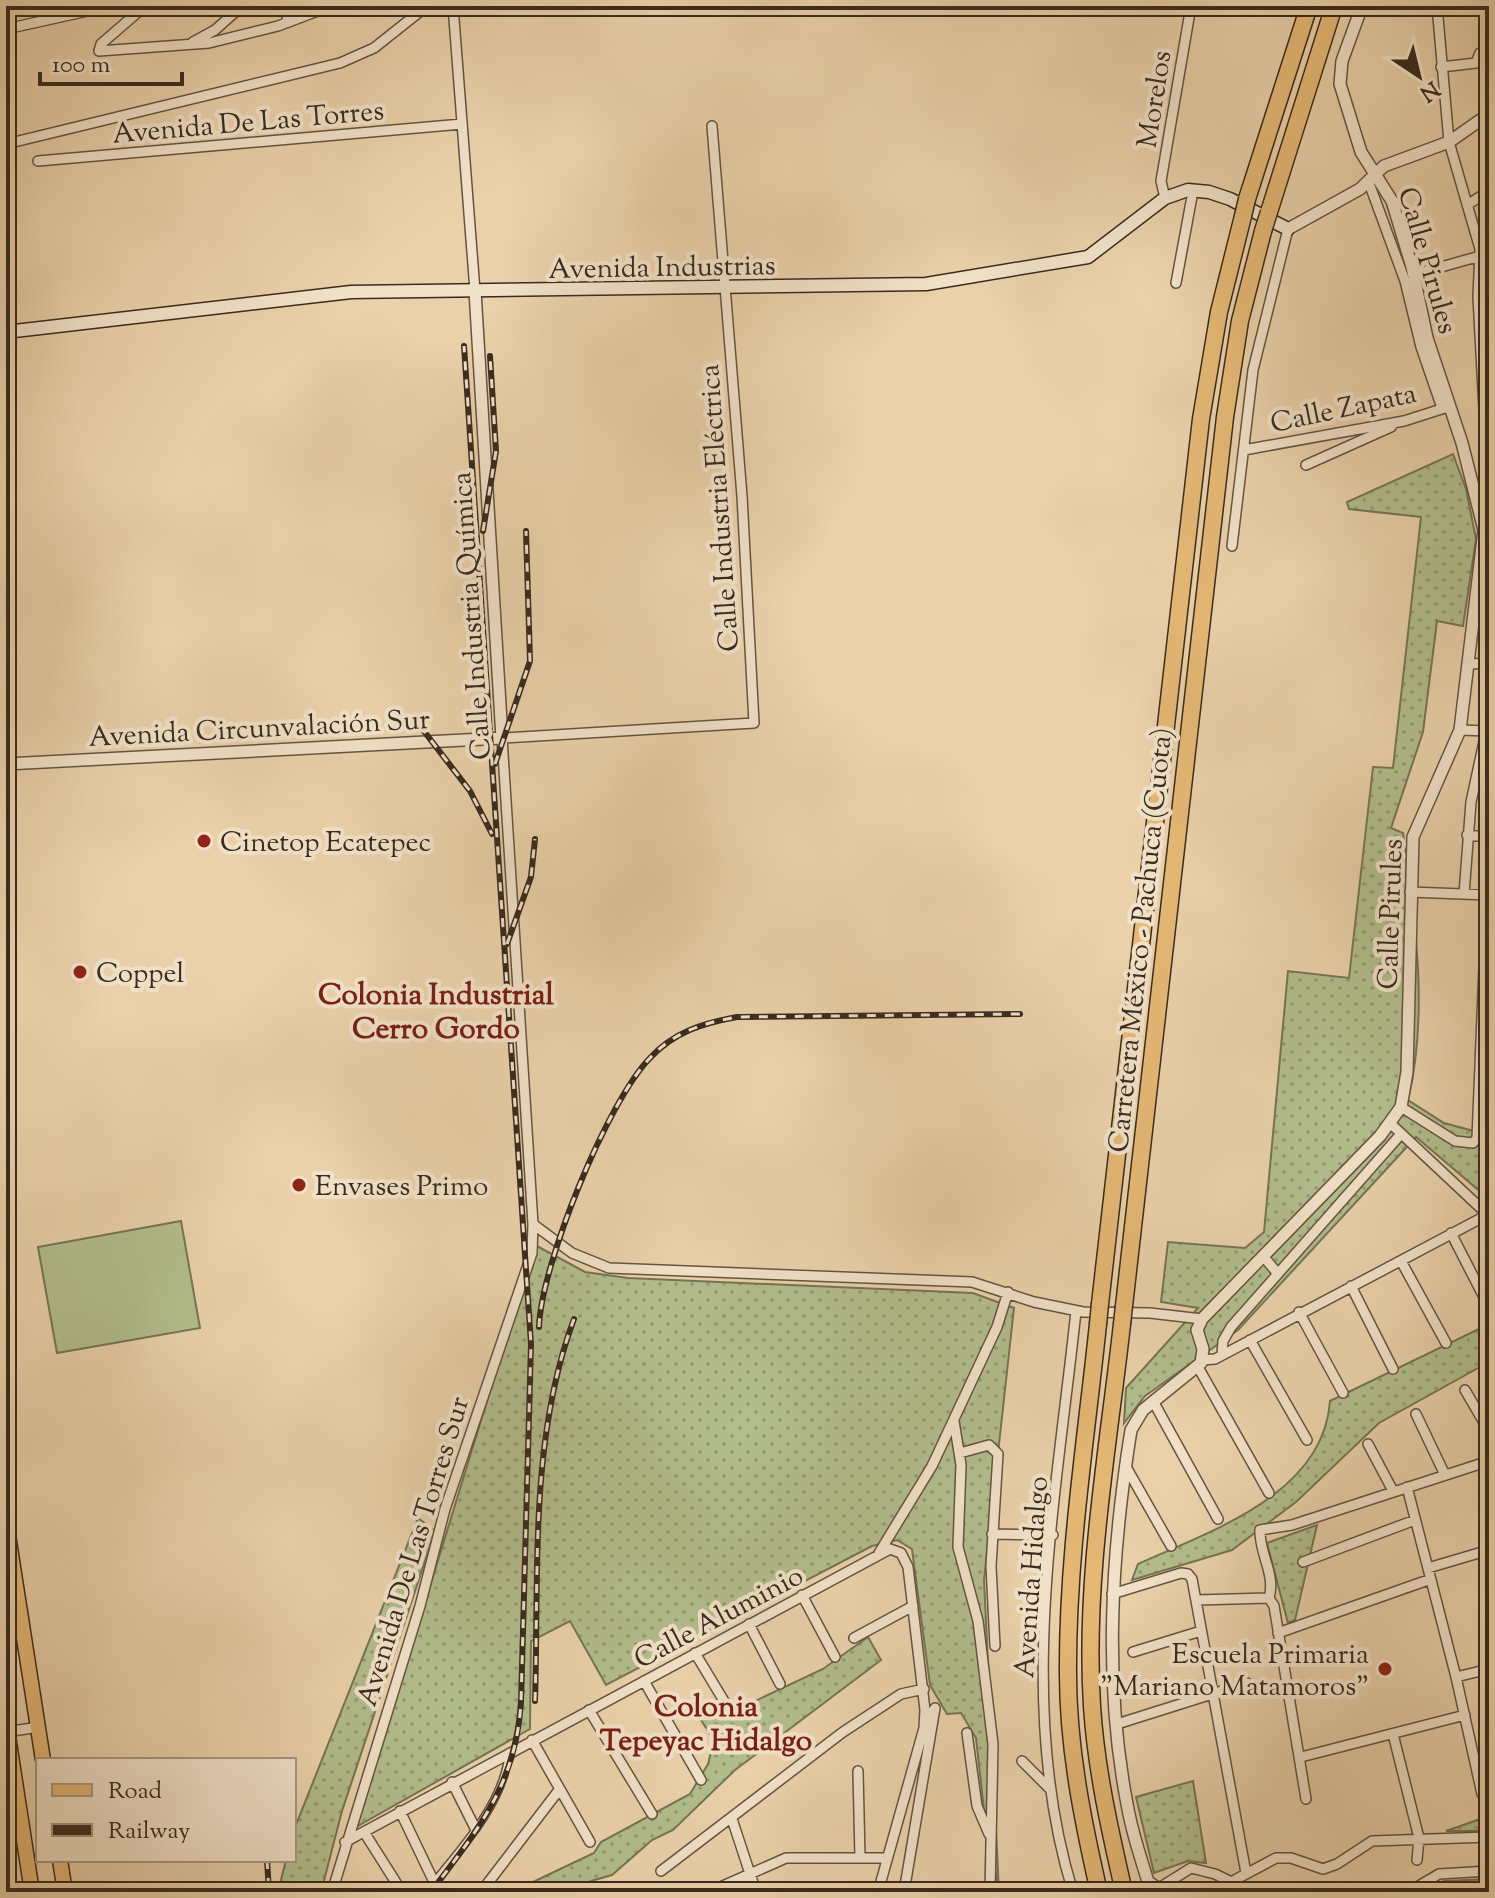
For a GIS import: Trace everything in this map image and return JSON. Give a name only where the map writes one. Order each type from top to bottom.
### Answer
[{"type":"highway","name":"Carretera México - Pachuca (Cuota)","points":[[1099,1892],[1076,1771],[1068,1676],[1072,1562],[1100,1304],[1197,447],[1219,312],[1247,199],[1309,6]]},
{"type":"highway","name":"Carretera México - Pachuca (Cuota)","points":[[1124,1892],[1101,1779],[1090,1671],[1096,1557],[1221,440],[1240,321],[1263,231],[1334,6]]},
{"type":"main road","name":"Avenida Industrias","points":[[6,332],[337,294],[724,290],[926,284],[1078,260],[1099,250],[1165,198],[1193,191],[1230,199],[1288,229]]},
{"type":"main road","points":[[6,1522],[43,1758]]},
{"type":"main road","points":[[6,1729],[32,1892]]},
{"type":"main road","points":[[60,1862],[65,1892]]},
{"type":"street","points":[[6,29],[110,6]]},
{"type":"street","points":[[145,6],[101,44],[99,51],[190,44],[278,26],[331,6]]},
{"type":"street","points":[[190,44],[215,30],[242,6]]},
{"type":"street","points":[[278,26],[306,6]]},
{"type":"street","points":[[6,144],[340,63],[374,48],[427,6]]},
{"type":"street","name":"Calle Industria Química","points":[[453,6],[475,291],[533,1224]]},
{"type":"street","name":"Morelos","points":[[1165,198],[1161,181],[1191,6]]},
{"type":"street","name":"Calle Pirules","points":[[1202,1319],[1391,1124],[1401,1107],[1407,1084],[1409,1046],[1410,892],[1415,831],[1460,730],[1469,664],[1484,594],[1484,523],[1446,407],[1392,201],[1372,179],[1340,84],[1342,61],[1362,6]]},
{"type":"street","points":[[1437,6],[1449,142],[1483,255],[1487,466]]},
{"type":"street","points":[[1441,67],[1476,63],[1480,53]]},
{"type":"street","points":[[1232,546],[1253,370],[1288,229],[1372,179],[1390,163],[1449,142],[1489,114]]},
{"type":"street","name":"Avenida De Las Torres","points":[[38,161],[462,124]]},
{"type":"street","name":"Calle Industria Eléctrica","points":[[712,126],[742,496],[754,723]]},
{"type":"street","points":[[1372,179],[1405,281],[1421,347],[1446,407]]},
{"type":"street","points":[[1176,283],[1193,191]]},
{"type":"street","points":[[1467,205],[1489,191]]},
{"type":"street","points":[[1413,275],[1483,255]]},
{"type":"street","name":"Calle Zapata","points":[[1244,450],[1404,421],[1446,407]]},
{"type":"street","points":[[1306,465],[1404,421]]},
{"type":"street","points":[[1469,664],[1489,663]]},
{"type":"street","name":"Avenida Circunvalación Sur","points":[[6,764],[754,723]]},
{"type":"street","points":[[1460,730],[1488,732],[1467,835],[1464,894]]},
{"type":"street","points":[[1467,835],[1489,837]]},
{"type":"street","points":[[1401,1107],[1461,1143],[1473,1143],[1477,1138],[1486,1025],[1488,895],[1410,892]]},
{"type":"street","points":[[1252,1892],[1191,1868],[1155,1889],[1128,1810],[1111,1668],[1112,1594],[1125,1465],[1133,1423],[1153,1401],[1200,1364],[1488,1214],[1391,1124]]},
{"type":"street","points":[[1222,1355],[1223,1341],[1231,1327],[1401,1134]]},
{"type":"street","points":[[533,1224],[572,1253],[609,1268],[972,1282],[1076,1311],[1202,1319],[1197,1330],[1200,1364],[1269,1493]]},
{"type":"street","name":"Avenida De Las Torres Sur","points":[[332,1892],[420,1606],[450,1494],[526,1273],[532,1253],[533,1224]]},
{"type":"street","points":[[1451,1233],[1489,1307]]},
{"type":"street","points":[[1263,1256],[1278,1274]]},
{"type":"street","points":[[1401,1261],[1446,1343]]},
{"type":"street","points":[[1351,1286],[1393,1369]]},
{"type":"street","points":[[879,1553],[910,1507],[954,1421],[997,1327],[1008,1292]]},
{"type":"street","name":"Avenida Hidalgo","points":[[1073,1892],[1056,1838],[1050,1789],[1043,1633],[1076,1311]]},
{"type":"street","points":[[1299,1312],[1343,1393]]},
{"type":"street","points":[[1250,1340],[1307,1440]]},
{"type":"street","points":[[1465,1390],[1489,1431]]},
{"type":"street","points":[[1153,1401],[1218,1519]]},
{"type":"street","points":[[1416,1414],[1445,1475]]},
{"type":"street","points":[[954,1421],[960,1453],[958,1547],[978,1621],[993,1744],[986,1891]]},
{"type":"street","points":[[1368,1444],[1393,1491]]},
{"type":"street","points":[[960,1453],[989,1445],[996,1448],[992,1534],[995,1646]]},
{"type":"street","points":[[1306,1799],[1301,1757],[1269,1598],[1272,1583],[1261,1549],[1260,1530],[1292,1525],[1489,1461]]},
{"type":"street","points":[[1125,1465],[1171,1546]]},
{"type":"street","points":[[1407,1487],[1456,1677],[1482,1794]]},
{"type":"street","points":[[1303,1562],[1415,1520]]},
{"type":"street","points":[[992,1534],[1053,1535]]},
{"type":"street","name":"Calle Aluminio","points":[[345,1842],[879,1553],[890,1549],[901,1553],[908,1567],[913,1606]]},
{"type":"street","points":[[1428,1568],[1489,1550]]},
{"type":"street","points":[[1112,1594],[1188,1574],[1196,1600],[1246,1873]]},
{"type":"street","points":[[1278,1633],[1431,1579]]},
{"type":"street","points":[[802,1595],[835,1657]]},
{"type":"street","points":[[1196,1600],[1269,1598]]},
{"type":"street","points":[[854,1638],[913,1606],[924,1689],[924,1728]]},
{"type":"street","points":[[749,1624],[780,1684]]},
{"type":"street","points":[[1133,1652],[1201,1631]]},
{"type":"street","points":[[695,1653],[727,1706]]},
{"type":"street","points":[[1456,1677],[1489,1669]]},
{"type":"street","points":[[644,1681],[701,1780]]},
{"type":"street","points":[[1117,1724],[1247,1683]]},
{"type":"street","points":[[661,1871],[843,1732],[901,1694],[924,1689]]},
{"type":"street","points":[[878,1892],[924,1728],[931,1709],[935,1708],[904,1892]]},
{"type":"street","points":[[589,1710],[652,1814]]},
{"type":"street","points":[[1301,1757],[1465,1715]]},
{"type":"street","points":[[6,1729],[39,1727]]},
{"type":"street","points":[[967,1733],[977,1806],[981,1822],[990,1836]]},
{"type":"street","points":[[1393,1734],[1419,1838],[1417,1860]]},
{"type":"street","points":[[532,1740],[590,1842]]},
{"type":"street","points":[[426,1892],[475,1828],[501,1783],[509,1752]]},
{"type":"street","points":[[1022,1761],[1050,1789]]},
{"type":"street","points":[[858,1771],[860,1858]]},
{"type":"street","points":[[452,1782],[475,1828]]},
{"type":"street","points":[[481,1892],[559,1790]]},
{"type":"street","points":[[400,1811],[434,1882]]},
{"type":"street","points":[[732,1819],[756,1892]]},
{"type":"street","points":[[364,1832],[402,1892]]},
{"type":"street","points":[[1231,1882],[1284,1857],[1323,1869],[1337,1864],[1372,1841],[1489,1837]]},
{"type":"street","points":[[709,1892],[749,1872],[794,1857],[886,1858]]},
{"type":"street","points":[[1416,1889],[1439,1874],[1489,1871]]},
{"type":"green space","points":[[1453,454],[1466,489],[1476,539],[1463,626],[1437,621],[1423,732],[1391,828],[1403,833],[1418,966],[1418,1034],[1408,1100],[1444,1123],[1489,1135],[1489,1199],[1416,1137],[1238,1330],[1145,1396],[1124,1423],[1126,1388],[1198,1308],[1161,1302],[1168,1242],[1245,1248],[1264,1232],[1288,971],[1349,978],[1373,767],[1393,768],[1421,517],[1349,509],[1347,502]]},
{"type":"green space","points":[[181,1221],[200,1328],[57,1353],[38,1247]]},
{"type":"green space","points":[[535,1245],[585,1272],[628,1278],[973,1293],[1014,1308],[984,1580],[999,1892],[984,1810],[976,1738],[961,1713],[947,1714],[930,1685],[912,1549],[897,1540],[872,1546],[606,1685],[570,1621],[531,1641],[530,1729],[356,1827]]},
{"type":"green space","points":[[1489,1324],[1489,1362],[1379,1423],[1296,1502],[1232,1550],[1132,1580],[1138,1564],[1229,1522],[1286,1485],[1308,1461],[1323,1433],[1330,1401]]},
{"type":"green space","points":[[418,1518],[435,1531],[342,1811],[321,1892],[278,1892],[286,1862],[296,1862],[296,1825]]},
{"type":"green space","points":[[1317,1525],[1295,1620],[1288,1623],[1267,1543]]},
{"type":"green space","points":[[868,1637],[881,1660],[735,1770],[673,1830],[652,1840],[612,1875],[591,1881],[573,1892],[512,1892],[594,1853],[601,1842],[690,1794],[708,1764],[714,1740],[695,1711],[713,1702],[723,1716],[823,1669]]},
{"type":"green space","points":[[1193,1781],[1206,1863],[1188,1861],[1154,1873],[1136,1797]]},
{"type":"green space","points":[[1489,1816],[1489,1831],[1446,1831]]},
{"type":"green space","points":[[1489,1879],[1489,1892],[1425,1892],[1444,1881]]},
{"type":"railway","points":[[431,1892],[492,1804],[503,1782],[518,1731],[531,1344],[464,346]]},
{"type":"railway","points":[[483,531],[496,451],[490,356]]},
{"type":"railway","points":[[495,764],[530,661],[526,531]]},
{"type":"railway","points":[[420,726],[470,791],[492,834]]},
{"type":"railway","points":[[507,944],[531,877],[535,839]]},
{"type":"railway","points":[[539,1327],[551,1265],[597,1146],[633,1080],[650,1058],[669,1041],[712,1022],[737,1017],[1020,1014]]},
{"type":"railway","points":[[535,1701],[537,1556],[543,1459],[549,1412],[574,1319]]},
{"type":"railway","points":[[267,1862],[269,1892]]},
{"type":"place","name":"Cinetop Ecatepec","points":[[204,841]]},
{"type":"place","name":"Coppel","points":[[80,972]]},
{"type":"place","name":"Envases Primo","points":[[299,1185]]},
{"type":"place","name":"Escuela Primaria \"Mariano Matamoros\"","points":[[1385,1669]]},
{"type":"district","name":"Colonia Industrial Cerro Gordo","points":[[436,1011]]},
{"type":"district","name":"Colonia Tepeyac Hidalgo","points":[[706,1723]]}]
